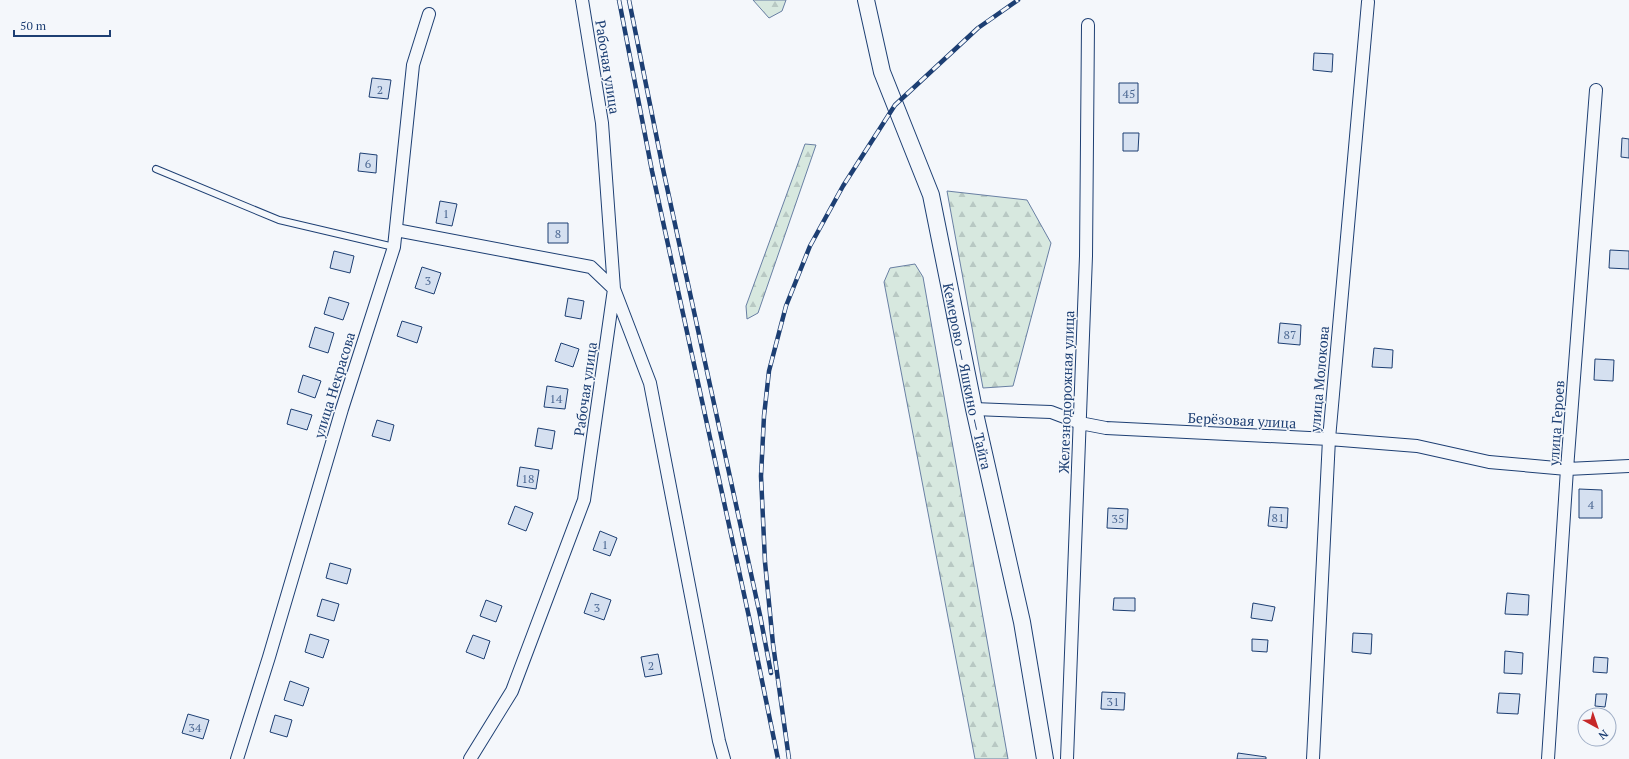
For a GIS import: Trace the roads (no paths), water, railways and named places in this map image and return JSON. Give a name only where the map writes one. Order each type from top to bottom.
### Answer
[{"type":"main road","name":"Кемерово — Яшкино — Тайга","points":[[866,0],[882,72],[932,195],[974,409],[1022,622],[1045,759]]},
{"type":"street","name":"Рабочая улица","points":[[470,759],[512,691],[584,500],[614,289],[602,123],[582,0]]},
{"type":"street","name":"улица Молокова","points":[[1312,759],[1329,439],[1368,2]]},
{"type":"street","name":"улица Некрасова","points":[[237,759],[269,657],[342,409],[394,247],[413,65],[429,14]]},
{"type":"street","name":"Железнодорожная улица","points":[[1067,759],[1086,256],[1088,25]]},
{"type":"street","name":"улица Героев","points":[[1548,759],[1567,469],[1596,90]]},
{"type":"street","points":[[396,230],[591,267],[614,289],[650,383],[718,741],[724,759]]},
{"type":"street","name":"Берёзовая улица","points":[[974,409],[1051,412],[1080,423],[1106,428],[1329,439],[1417,446],[1489,462],[1567,469],[1629,466]]},
{"type":"street","points":[[715,759],[718,741]]},
{"type":"lane","points":[[156,169],[279,220],[394,247]]},
{"type":"railway","points":[[619,0],[652,171],[749,617],[778,759]]},
{"type":"railway","points":[[629,0],[663,169],[760,615],[771,673]]},
{"type":"railway","points":[[789,759],[773,644],[765,562],[761,476],[764,416],[769,371],[786,306],[810,246],[843,186],[895,105],[978,28],[1018,0]]}]
